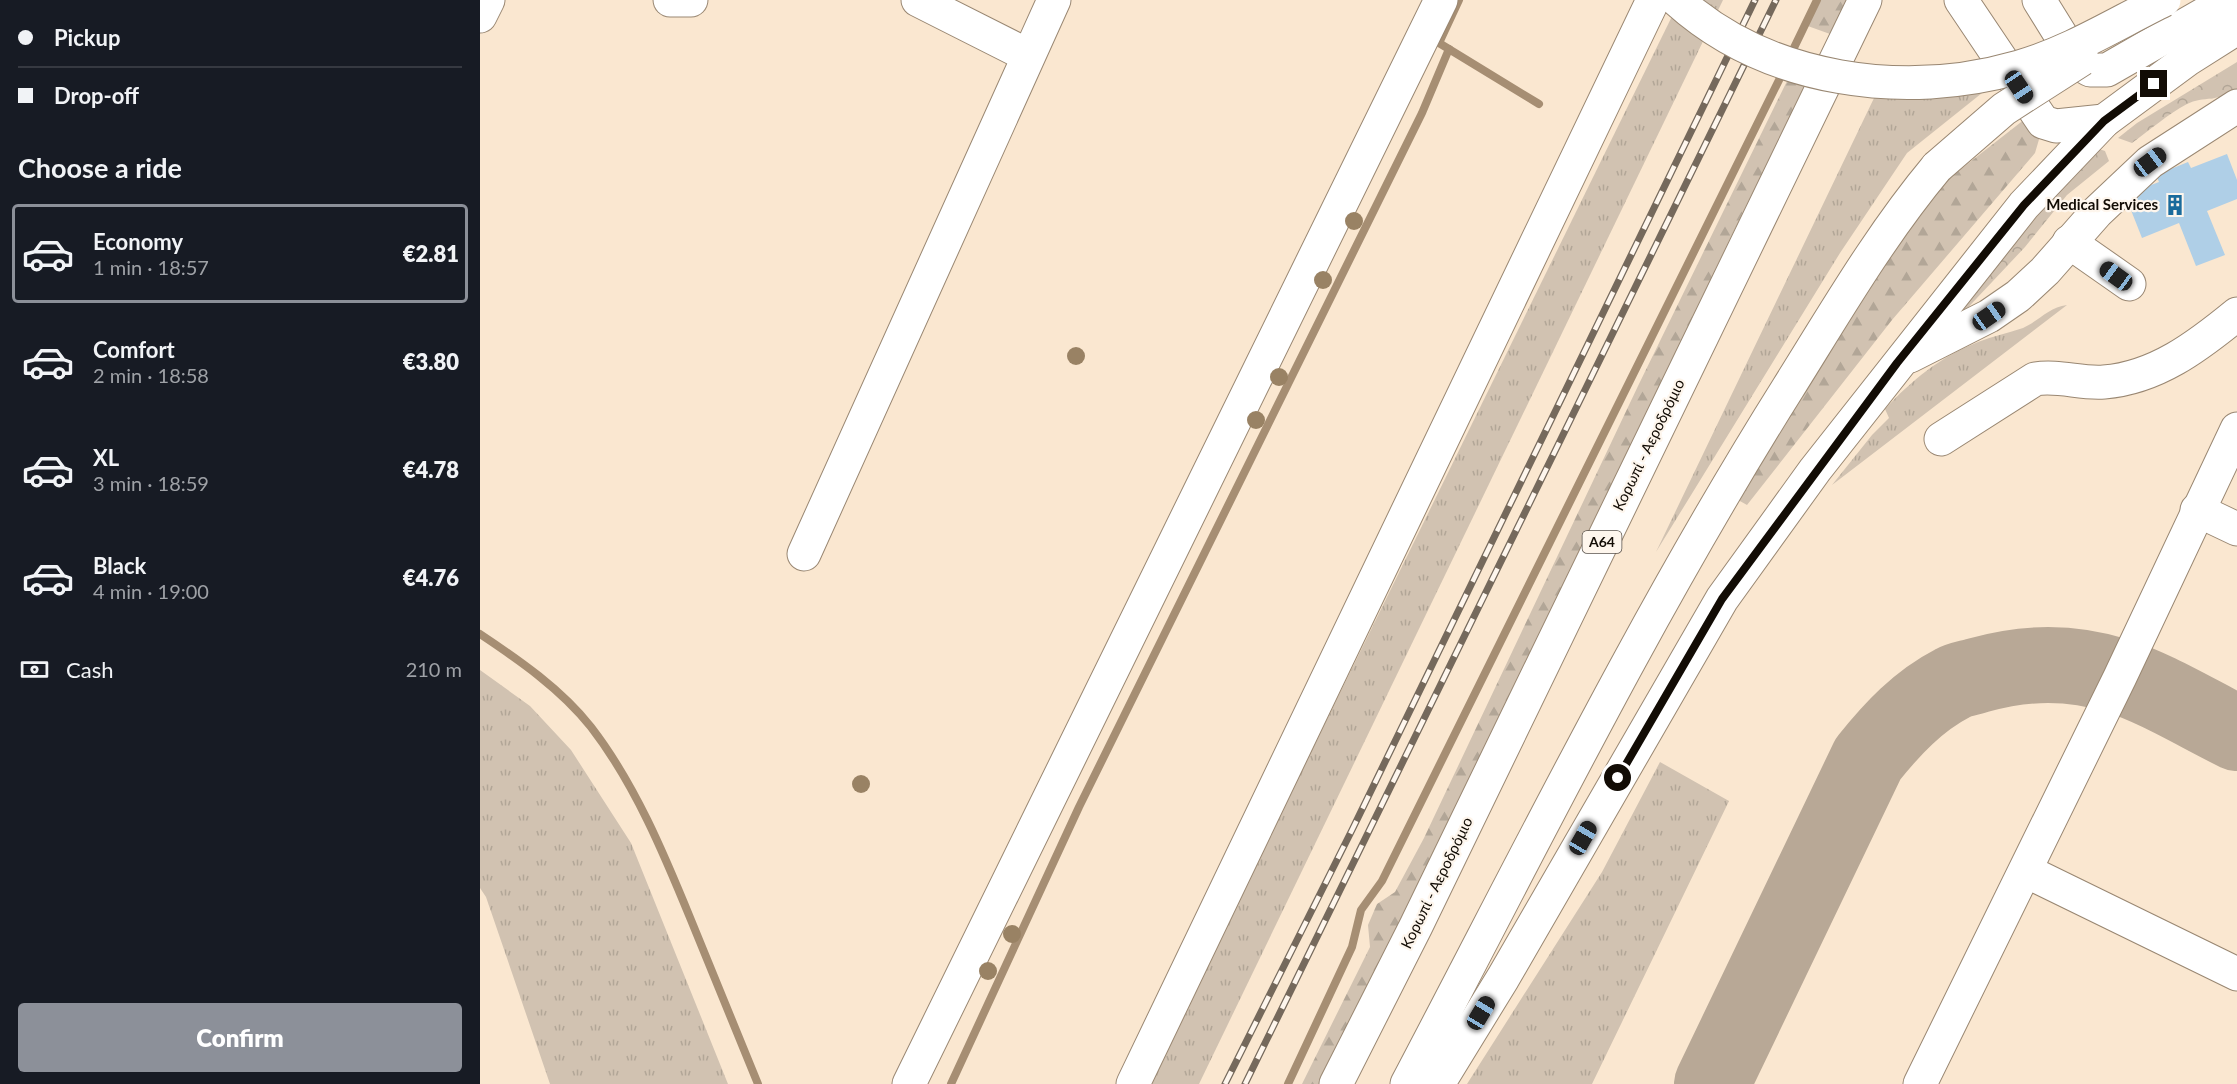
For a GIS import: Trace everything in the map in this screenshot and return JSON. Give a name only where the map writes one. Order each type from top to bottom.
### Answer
[{"type":"main road","points":[[480,16],[488,0]]},
{"type":"main road","points":[[669,0],[691,0]]},
{"type":"main road","points":[[918,0],[1027,55]]},
{"type":"main road","points":[[804,554],[1027,55],[1054,0]]},
{"type":"main road","points":[[909,1084],[1441,0]]},
{"type":"main road","points":[[1133,1084],[1653,0]]},
{"type":"main road","points":[[1677,0],[1728,36],[1773,57],[1821,73],[1871,82],[1922,84],[1972,78],[2021,66],[2073,45],[2164,0]]},
{"type":"main road","name":"Κορωπί - Αεροδρόμιο","points":[[1336,1084],[1416,926],[1865,0]]},
{"type":"main road","points":[[1961,0],[2043,122],[2056,126],[2104,121]]},
{"type":"main road","points":[[2038,0],[2078,63],[2090,70],[2107,70],[2229,0]]},
{"type":"main road","points":[[1407,1084],[1680,566],[1744,458],[1883,239],[1937,167],[1970,136],[2030,91],[2178,0]]},
{"type":"main road","points":[[1438,1084],[1509,968],[1722,599],[1897,363],[2024,205],[2104,121],[2188,59],[2237,28]]},
{"type":"main road","points":[[1897,363],[1989,316],[2018,296],[2150,162],[2173,145],[2233,114]]},
{"type":"main road","points":[[2069,242],[2128,284]]},
{"type":"main road","points":[[1941,439],[2035,379],[2049,376],[2101,382],[2148,372],[2205,341],[2237,314]]},
{"type":"main road","points":[[1920,1084],[2026,871],[2237,429]]},
{"type":"main road","points":[[2197,510],[2237,530]]},
{"type":"main road","points":[[2026,871],[2237,974]]},
{"type":"green space","points":[[1680,0],[1723,0],[1199,1084],[1148,1084]]},
{"type":"green space","points":[[1818,0],[1847,0],[1830,34],[1805,25]]},
{"type":"green space","points":[[2237,62],[2237,89],[2231,93],[2187,104],[2132,143],[2118,138],[2137,123]]},
{"type":"green space","points":[[1787,81],[1808,86],[1742,214],[1543,629],[1320,1084],[1302,1084],[1370,947],[1368,925],[1377,904],[1395,892],[1424,838],[1638,386]]},
{"type":"green space","points":[[1982,93],[1907,153],[1840,253],[1656,552],[1875,96],[1922,99]]},
{"type":"green space","points":[[2025,119],[2040,136],[2035,153],[1892,320],[1747,505],[1731,496],[1929,194]]},
{"type":"green space","points":[[2099,149],[2105,151],[2109,161],[2067,195],[2025,247],[1960,316],[1956,316],[2010,237]]},
{"type":"green space","points":[[2067,305],[1832,485],[1872,435],[1889,418],[1885,409],[1927,370],[1964,348],[2023,328],[2049,311]]},
{"type":"green space","points":[[480,670],[530,706],[571,750],[631,843],[728,1084],[550,1084],[486,897],[480,888]]},
{"type":"green space","points":[[1660,762],[1729,801],[1592,1084],[1467,1084],[1602,872]]},
{"type":"building","name":"Medical Services","points":[[2227,154],[2237,180],[2237,199],[2207,211],[2225,255],[2196,266],[2179,223],[2142,238],[2125,195],[2159,182],[2156,175],[2188,162],[2191,168]]},
{"type":"waterway","points":[[1459,0],[1439,43],[1539,104]]},
{"type":"waterway","points":[[1790,56],[1817,0]]},
{"type":"waterway","points":[[951,1084],[1079,807],[1422,113],[1449,49]]},
{"type":"waterway","points":[[1288,1084],[1352,947],[1361,910],[1382,881],[1785,68]]},
{"type":"waterway","points":[[480,634],[553,688],[579,713],[607,749],[635,796],[670,870],[758,1084]]},
{"type":"taxiway","points":[[1712,1084],[1868,759],[1906,716],[1928,698],[1956,682],[1996,671],[2048,665],[2083,668],[2118,676],[2147,687],[2237,733]]},
{"type":"railway","points":[[1225,1084],[1352,830],[1755,0]]},
{"type":"railway","points":[[1245,1084],[1776,0]]},
{"type":"place","name":"Medical Services","points":[[2175,205]]},
{"type":"route","points":[[1618,778],[1722,599],[1815,470],[1897,363],[2024,205],[2104,121],[2154,84]]}]
